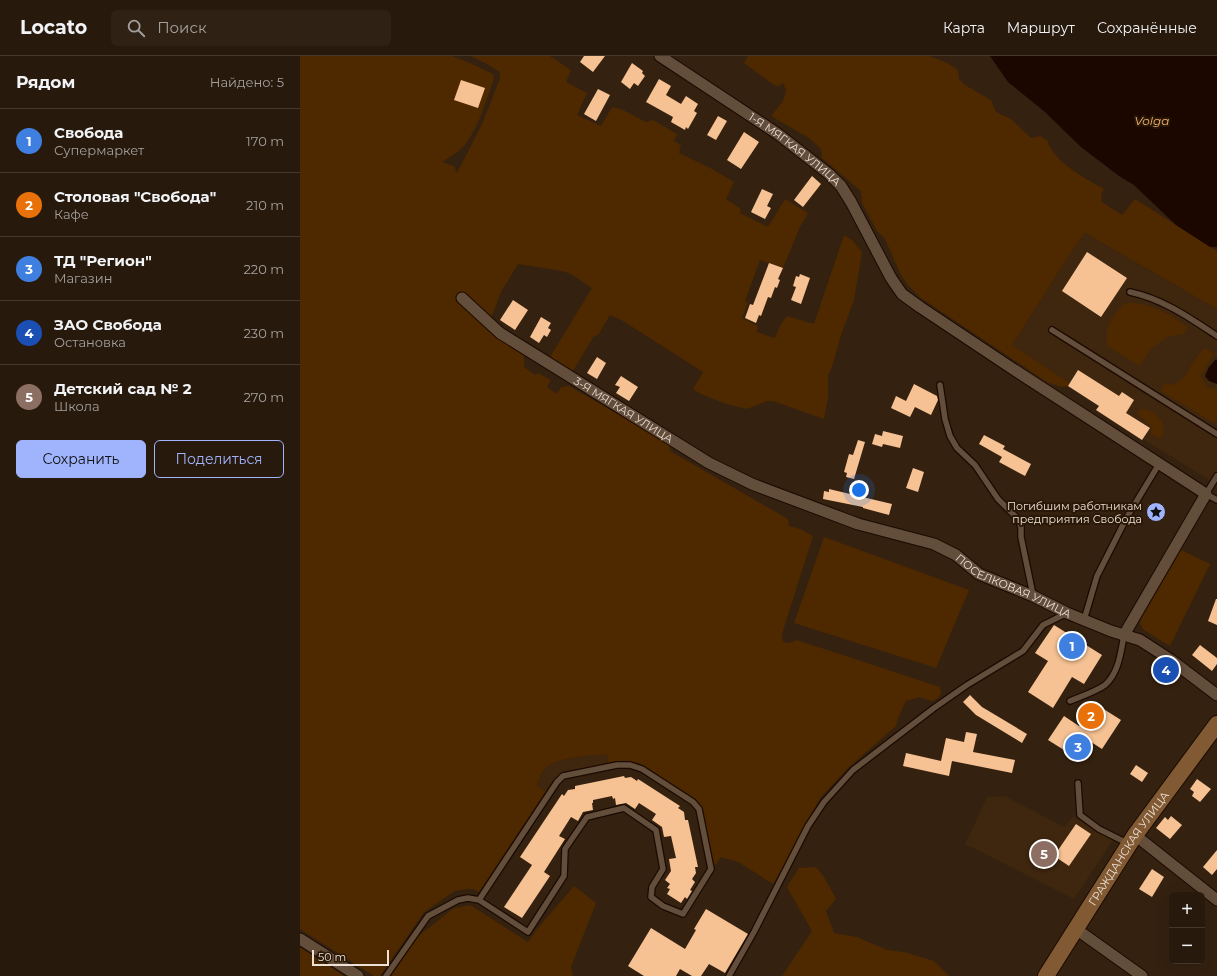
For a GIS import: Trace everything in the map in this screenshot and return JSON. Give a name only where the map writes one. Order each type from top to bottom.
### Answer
[{"type":"street","name":"1-Я МЯГКАЯ УЛИЦА","points":[[660,56],[778,134],[829,174],[841,186],[851,202],[890,278],[902,294],[920,308],[1159,464]]},
{"type":"street","name":"3-Я МЯГКАЯ УЛИЦА","points":[[462,298],[500,333],[651,428],[723,470],[752,484],[798,501]]},
{"type":"street","points":[[1124,635],[1206,494],[1159,464]]},
{"type":"street","name":"ПОСЕЛКОВАЯ УЛИЦА","points":[[798,501],[858,524],[934,544],[956,555],[979,574],[1033,596],[1084,620],[1140,640],[1171,660],[1217,695]]},
{"type":"street","name":"ГРАЖДАНСКАЯ УЛИЦА","points":[[1046,976],[1132,840],[1217,724]]},
{"type":"street","points":[[1132,840],[1217,900]]},
{"type":"street","points":[[1076,929],[1142,976]]},
{"type":"street","points":[[300,939],[358,976]]},
{"type":"lane","points":[[1130,292],[1150,297],[1167,305],[1217,336]]},
{"type":"lane","points":[[1052,330],[1217,434]]},
{"type":"lane","points":[[940,385],[945,419],[950,436],[957,448],[975,465],[998,499],[1018,519],[1021,527],[1021,537],[1033,596]]},
{"type":"lane","points":[[1084,620],[1097,576],[1127,517],[1159,464]]},
{"type":"lane","points":[[1217,476],[1206,494],[1217,500]]},
{"type":"lane","points":[[729,976],[754,932],[808,826],[824,802],[845,778],[934,708],[967,685],[1023,650],[1043,625],[1067,613]]},
{"type":"lane","points":[[1070,701],[1100,688],[1107,683],[1119,660],[1124,635]]},
{"type":"lane","points":[[386,976],[428,916],[458,900],[468,898],[479,900],[528,932],[564,876],[565,849],[587,817],[624,808],[656,830],[663,869],[652,887],[651,897],[663,906],[683,914],[711,869],[699,809],[693,802],[636,766],[617,765],[563,776],[557,782],[479,900]]},
{"type":"lane","points":[[1078,783],[1080,815],[1099,829],[1132,840]]},
{"type":"shaded area","points":[[300,56],[452,56],[493,74],[494,79],[472,135],[462,148],[442,162],[454,166],[457,173],[483,122],[500,78],[500,72],[471,56],[550,56],[571,70],[566,82],[587,93],[577,115],[601,126],[612,107],[621,109],[646,122],[653,120],[677,134],[674,141],[681,145],[679,153],[712,169],[734,182],[726,199],[741,209],[740,213],[768,227],[785,199],[808,213],[800,227],[783,268],[760,260],[745,301],[748,303],[742,318],[758,326],[757,332],[775,338],[781,324],[787,316],[814,324],[844,235],[852,240],[862,252],[854,300],[828,376],[828,397],[824,419],[773,401],[767,401],[747,409],[726,404],[701,394],[693,389],[703,372],[623,321],[610,315],[598,335],[594,336],[573,371],[550,357],[592,288],[571,274],[562,271],[518,264],[501,292],[491,318],[467,297],[459,305],[463,305],[496,336],[524,355],[524,367],[535,375],[538,373],[551,380],[547,387],[557,394],[561,387],[569,386],[669,444],[670,451],[788,519],[789,526],[800,529],[813,536],[782,634],[783,642],[788,643],[797,640],[940,687],[941,694],[937,699],[932,701],[919,697],[906,701],[896,726],[848,768],[820,798],[773,884],[738,862],[721,857],[714,867],[702,808],[695,799],[644,766],[637,763],[623,761],[608,763],[607,755],[594,755],[559,761],[552,763],[546,768],[541,775],[537,786],[546,791],[479,892],[473,889],[455,891],[424,912],[380,976],[374,976],[300,929]]},
{"type":"shaded area","points":[[748,56],[930,56],[947,63],[958,70],[959,79],[965,85],[991,100],[996,112],[1011,119],[1031,138],[1040,136],[1047,140],[1056,156],[1071,169],[1104,189],[1101,194],[1102,202],[1122,215],[1135,199],[1217,251],[1217,309],[1085,233],[1075,246],[1012,345],[1070,383],[1068,386],[1061,387],[1047,382],[921,298],[907,284],[900,273],[885,239],[877,231],[862,203],[861,191],[822,158],[821,149],[809,138],[771,116],[783,101],[786,90],[783,83],[779,86],[774,85],[744,63]]},
{"type":"shaded area","points":[[1085,233],[1217,309],[1217,485],[1096,410],[1099,406],[1068,386],[1070,383],[1012,345],[1075,246]]},
{"type":"shaded area","points":[[1125,303],[1151,306],[1173,317],[1188,327],[1184,334],[1167,337],[1151,349],[1140,366],[1107,346],[1107,332],[1110,322]]},
{"type":"shaded area","points":[[1204,348],[1214,353],[1201,376],[1207,387],[1217,389],[1217,418],[1214,423],[1161,391],[1164,383],[1173,385],[1185,377],[1193,362]]},
{"type":"shaded area","points":[[1140,409],[1145,409],[1157,415],[1162,422],[1164,432],[1160,439],[1151,434],[1152,428],[1138,415]]},
{"type":"shaded area","points":[[824,537],[969,590],[936,668],[794,623]]},
{"type":"shaded area","points":[[1181,550],[1210,564],[1170,646],[1144,630],[1140,624],[1141,619]]},
{"type":"shaded area","points":[[599,754],[607,755],[608,763],[562,773],[554,780],[546,791],[537,786],[540,777],[548,766],[556,761]]},
{"type":"shaded area","points":[[1005,796],[1064,827],[1073,816],[1113,840],[1074,899],[965,844],[987,797]]},
{"type":"shaded area","points":[[816,867],[824,877],[836,899],[826,911],[834,933],[857,937],[887,950],[904,952],[934,961],[949,976],[782,976],[812,931],[787,887],[799,868]]},
{"type":"shaded area","points":[[574,886],[596,903],[571,967],[573,976],[386,976],[408,944],[454,908],[470,905],[528,942],[537,929]]},
{"type":"shaded area","points":[[300,947],[344,976],[300,976]]},
{"type":"water","name":"Volga","points":[[990,56],[1217,56],[1217,247],[1210,247],[1176,225],[1134,185],[1119,176],[1081,147],[1045,112],[1008,82]]},
{"type":"water","points":[[1216,359],[1217,384],[1209,381],[1205,376],[1209,367]]},
{"type":"building","points":[[584,56],[605,56],[593,72],[580,62]]},
{"type":"building","points":[[632,63],[643,71],[642,73],[645,76],[638,86],[634,83],[630,89],[621,82]]},
{"type":"building","points":[[659,79],[671,86],[666,95],[681,104],[686,96],[698,104],[694,111],[697,113],[688,129],[686,127],[685,130],[671,122],[673,117],[646,102]]},
{"type":"building","points":[[461,80],[485,88],[478,108],[454,100]]},
{"type":"building","points":[[598,89],[610,95],[596,121],[584,114]]},
{"type":"building","points":[[718,116],[727,121],[716,140],[707,135]]},
{"type":"building","points":[[744,132],[759,142],[741,169],[727,160]]},
{"type":"building","points":[[812,176],[821,184],[803,207],[794,200]]},
{"type":"building","points":[[762,189],[773,194],[767,206],[771,208],[765,219],[751,212]]},
{"type":"building","points":[[1087,252],[1127,278],[1101,317],[1062,291]]},
{"type":"building","points":[[769,263],[783,268],[778,279],[780,280],[777,288],[775,287],[771,298],[768,297],[761,316],[759,315],[756,323],[745,318],[750,304],[753,305]]},
{"type":"building","points":[[800,274],[810,278],[801,304],[791,300],[796,287],[793,286],[796,276],[799,277]]},
{"type":"building","points":[[513,300],[528,310],[515,330],[500,320]]},
{"type":"building","points":[[541,317],[551,323],[548,328],[551,330],[547,337],[544,335],[539,343],[530,337]]},
{"type":"building","points":[[597,357],[606,363],[597,379],[587,373]]},
{"type":"building","points":[[1078,370],[1119,396],[1122,392],[1134,400],[1126,413],[1150,428],[1142,440],[1096,410],[1099,406],[1068,386]]},
{"type":"building","points":[[621,376],[638,387],[629,401],[616,393],[620,387],[615,385]]},
{"type":"building","points":[[914,384],[937,396],[938,400],[931,415],[915,407],[910,417],[891,408],[896,396],[906,401]]},
{"type":"building","points":[[883,431],[903,436],[900,448],[883,444],[882,447],[872,444],[875,434],[882,436]]},
{"type":"building","points":[[984,435],[1005,446],[1003,449],[1031,464],[1025,476],[999,462],[1002,457],[979,444]]},
{"type":"building","points":[[858,440],[865,442],[854,479],[846,477],[847,473],[844,472],[849,454],[853,455]]},
{"type":"building","points":[[913,468],[924,472],[918,492],[906,488]]},
{"type":"building","points":[[829,489],[892,504],[889,515],[863,507],[823,499],[824,491],[829,492]]},
{"type":"building","points":[[1217,599],[1217,625],[1208,621]]},
{"type":"building","points":[[1054,625],[1102,655],[1084,684],[1072,677],[1053,708],[1028,692],[1048,661],[1035,653]]},
{"type":"building","points":[[1200,645],[1217,658],[1217,664],[1212,671],[1192,655]]},
{"type":"building","points":[[970,695],[982,707],[1027,734],[1022,743],[976,715],[963,702]]},
{"type":"building","points":[[1094,703],[1121,720],[1102,749],[1091,742],[1080,760],[1048,740],[1064,716],[1079,726]]},
{"type":"building","points":[[966,732],[977,734],[973,752],[1015,760],[1012,773],[952,761],[949,776],[903,766],[906,753],[941,761],[946,738],[964,742]]},
{"type":"building","points":[[1136,765],[1148,773],[1142,782],[1130,774]]},
{"type":"building","points":[[624,776],[625,778],[631,777],[637,781],[638,779],[680,806],[678,808],[684,812],[685,820],[688,820],[698,867],[695,867],[696,873],[692,879],[695,882],[687,899],[685,897],[681,903],[667,894],[670,889],[667,888],[670,884],[665,880],[671,871],[669,859],[676,858],[671,836],[664,837],[662,827],[652,820],[656,814],[639,803],[635,809],[626,803],[616,805],[615,798],[613,799],[612,796],[593,800],[593,810],[583,812],[578,821],[571,817],[559,836],[565,839],[544,872],[550,876],[522,918],[504,907],[532,865],[520,857],[562,794],[564,796],[568,790],[575,789],[575,786]]},
{"type":"building","points":[[1197,779],[1211,789],[1200,802],[1192,796],[1194,792],[1190,789]]},
{"type":"building","points":[[1171,816],[1182,825],[1170,839],[1156,828],[1165,817],[1168,820]]},
{"type":"building","points":[[1076,824],[1091,834],[1069,866],[1054,856]]},
{"type":"building","points":[[1217,850],[1217,869],[1212,875],[1203,867]]},
{"type":"building","points":[[1152,869],[1164,877],[1152,897],[1139,889]]},
{"type":"building","points":[[706,909],[748,934],[725,973],[709,964],[701,976],[692,976],[680,969],[676,976],[644,976],[628,966],[651,928],[685,949],[696,930],[694,929]]},
{"type":"place","name":"Погибшим работникам предприятия Свобода","points":[[1156,512]]},
{"type":"place","name":"Свобода","points":[[1072,646]]},
{"type":"place","name":"ЗАО Свобода","points":[[1166,670]]},
{"type":"place","name":"Столовая \"Свобода\"","points":[[1091,716]]},
{"type":"place","name":"ТД \"Регион\"","points":[[1078,747]]},
{"type":"place","name":"Детский сад № 2","points":[[1044,854]]}]
